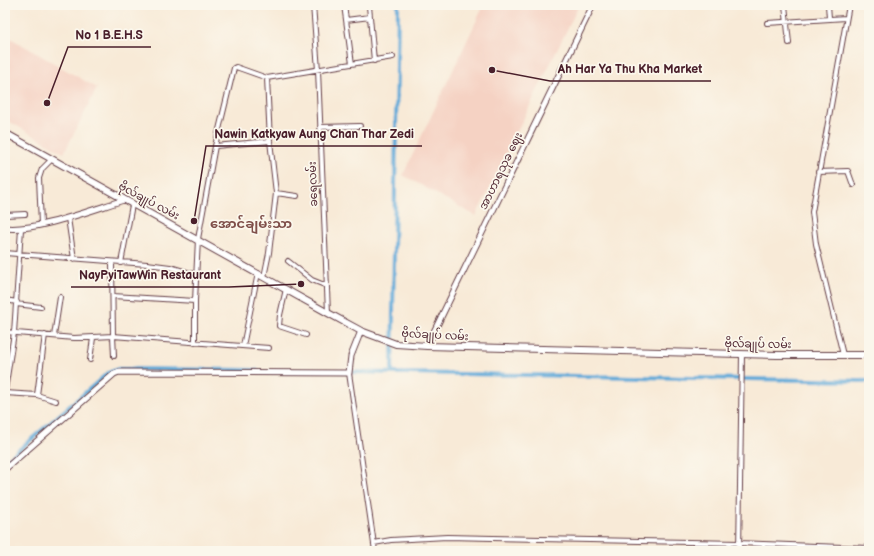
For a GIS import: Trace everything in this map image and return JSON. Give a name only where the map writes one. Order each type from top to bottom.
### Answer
[{"type":"main road","name":"ဗိုလ်ချုပ် လမ်း","points":[[5,133],[132,205],[198,239],[328,314],[361,331],[396,344],[742,354],[869,355]]},
{"type":"street","name":"ခရေလမ်း","points":[[313,5],[318,70],[328,314]]},
{"type":"street","points":[[344,5],[352,64]]},
{"type":"street","name":"အာဟာရသုခ ဈေး","points":[[427,346],[593,5]]},
{"type":"street","points":[[785,5],[789,43]]},
{"type":"street","points":[[828,5],[830,18]]},
{"type":"street","points":[[843,355],[813,226],[812,206],[848,5]]},
{"type":"street","points":[[369,6],[374,61]]},
{"type":"street","points":[[346,20],[370,17]]},
{"type":"street","points":[[767,23],[846,18]]},
{"type":"street","points":[[195,343],[195,301],[198,239],[215,146],[234,68],[236,67],[267,78],[394,57]]},
{"type":"street","points":[[243,346],[261,275],[269,253],[276,193],[270,141],[267,78]]},
{"type":"street","points":[[320,127],[360,126]]},
{"type":"street","points":[[215,146],[270,141]]},
{"type":"street","points":[[41,224],[38,178],[42,169],[52,159]]},
{"type":"street","points":[[818,172],[848,170],[853,185]]},
{"type":"street","points":[[276,193],[297,196]]},
{"type":"street","points":[[5,228],[21,229],[68,218],[124,200]]},
{"type":"street","points":[[121,262],[132,205]]},
{"type":"street","points":[[5,215],[25,214]]},
{"type":"street","points":[[68,218],[74,259]]},
{"type":"street","points":[[21,229],[14,333],[5,392],[37,395],[56,401]]},
{"type":"street","points":[[5,254],[170,267],[197,275]]},
{"type":"street","points":[[288,261],[312,280],[327,286]]},
{"type":"street","points":[[112,263],[114,356]]},
{"type":"street","points":[[286,289],[280,314],[280,326],[306,335]]},
{"type":"street","points":[[113,296],[195,301]]},
{"type":"street","points":[[54,336],[60,297]]},
{"type":"street","points":[[5,300],[41,307]]},
{"type":"street","points":[[361,331],[351,356],[349,372],[375,551]]},
{"type":"street","points":[[5,332],[93,338],[113,336],[269,348]]},
{"type":"street","points":[[37,395],[45,335]]},
{"type":"street","points":[[90,360],[93,338]]},
{"type":"street","points":[[739,551],[742,354]]},
{"type":"street","points":[[5,469],[114,374],[124,370],[349,372]]},
{"type":"street","points":[[374,543],[391,540],[448,537],[739,543],[869,548]]},
{"type":"shaded area","points":[[484,5],[579,5],[476,216],[403,175]]},
{"type":"shaded area","points":[[5,35],[97,88],[64,153],[5,119]]},
{"type":"waterway","points":[[392,373],[398,5]]},
{"type":"waterway","points":[[5,462],[108,373],[118,369],[256,370]]},
{"type":"waterway","points":[[347,372],[869,381]]},
{"type":"place","name":"Ah Har Ya Thu Kha Market","points":[[492,70]]},
{"type":"place","name":"No 1 B.E.H.S","points":[[47,103]]},
{"type":"place","name":"Nawin Katkyaw Aung Chan Thar Zedi","points":[[194,221]]},
{"type":"place","name":"NayPyiTawWin Restaurant","points":[[301,284]]},
{"type":"district","name":"အောင်ချမ်းသာ","points":[[251,224]]}]
